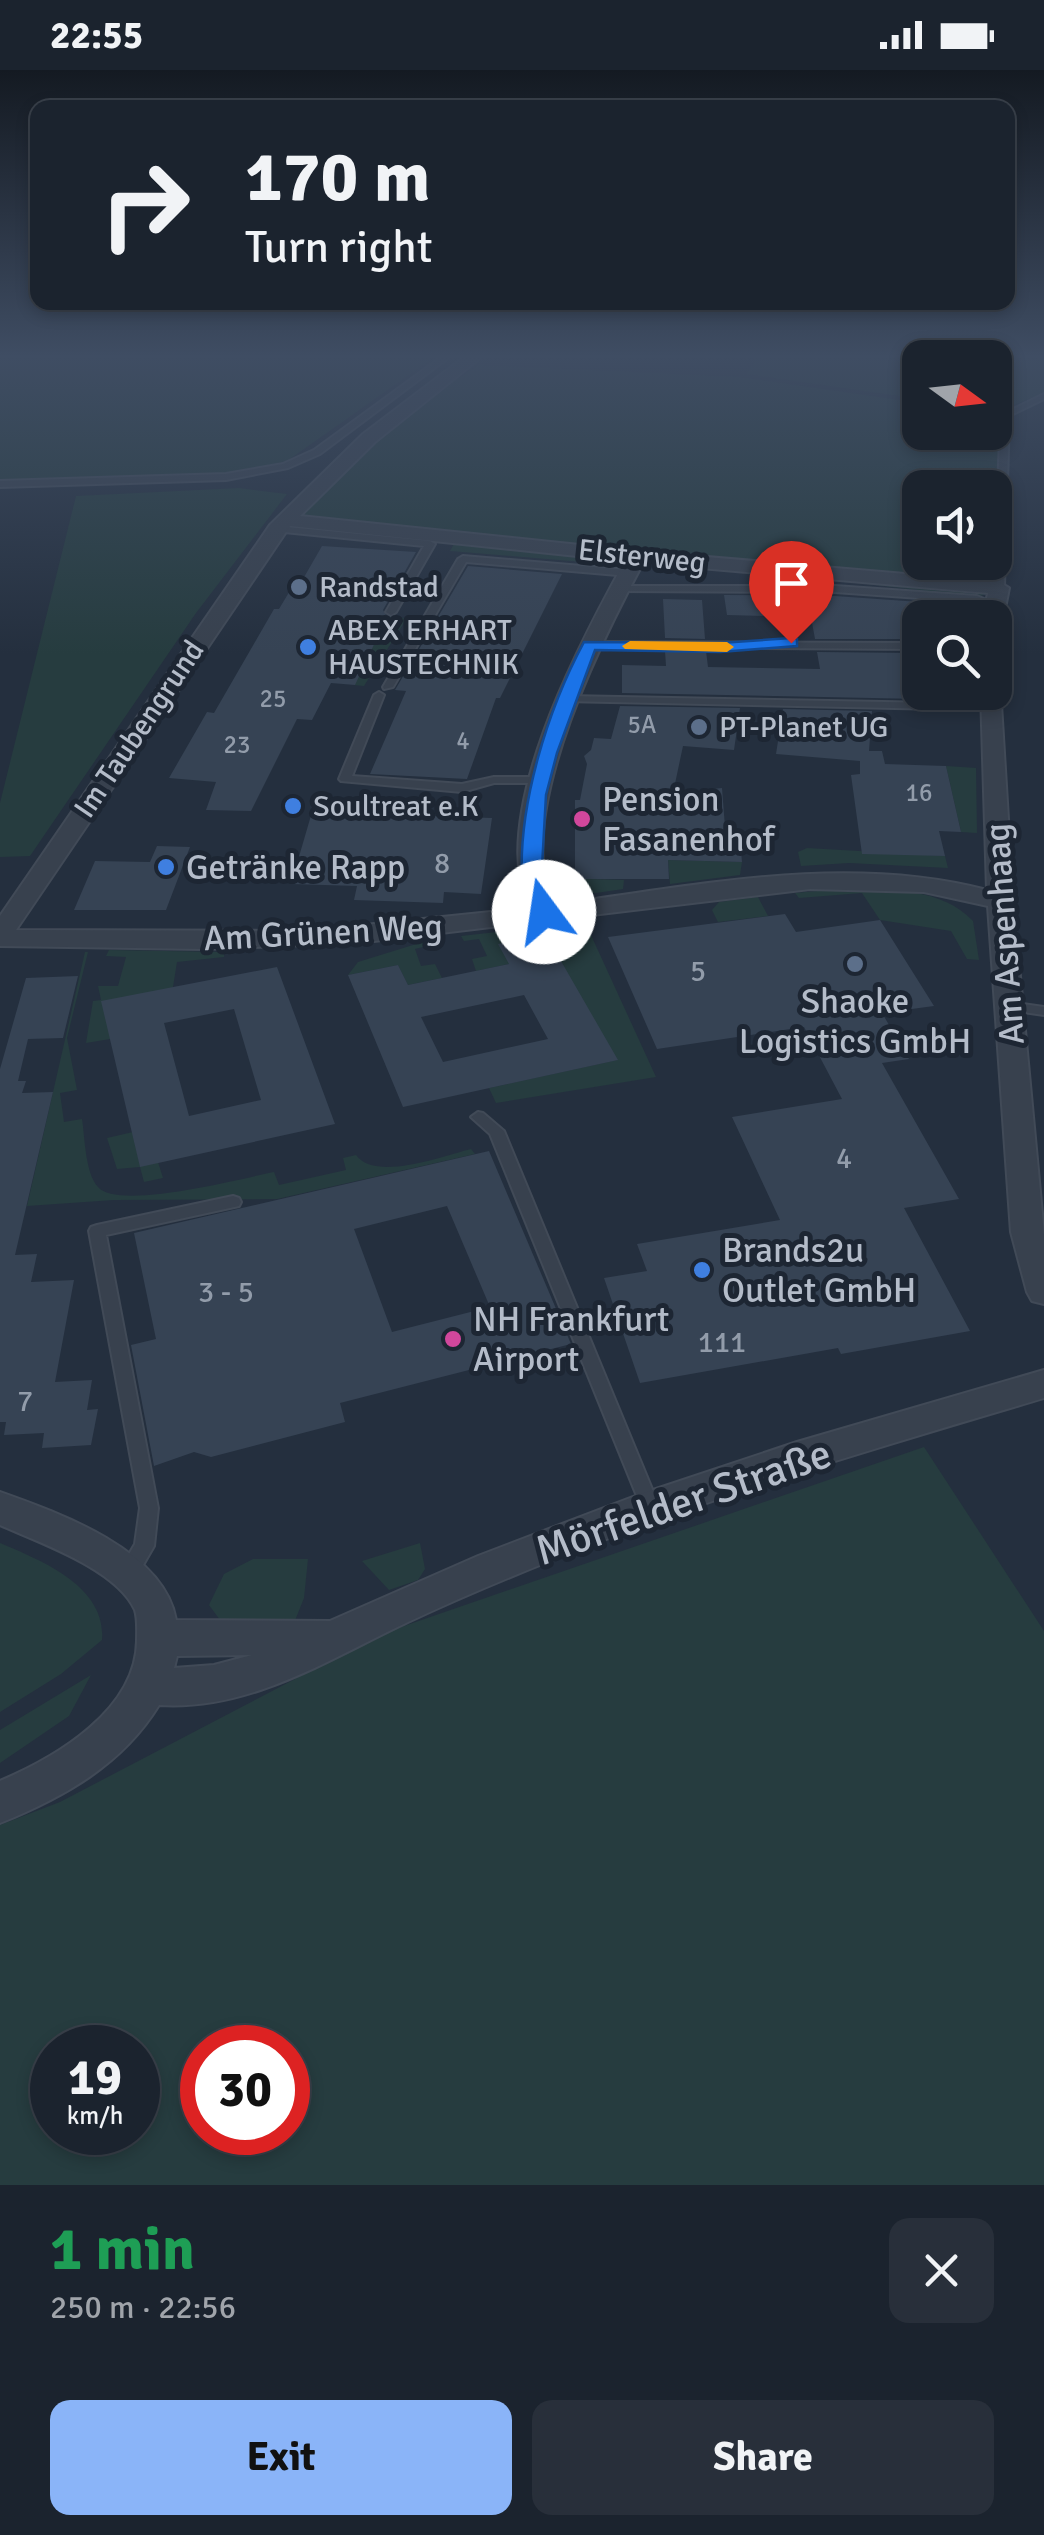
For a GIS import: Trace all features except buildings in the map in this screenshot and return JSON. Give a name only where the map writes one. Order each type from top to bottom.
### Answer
[{"type":"street","name":"Im Taubengrund","points":[[0,936],[281,525],[350,457]]},
{"type":"street","name":"Elsterweg","points":[[281,525],[629,573],[948,600]]},
{"type":"street","points":[[544,912],[531,885],[533,826],[540,780],[589,645],[629,573]]},
{"type":"street","name":"Am Aspenhaag","points":[[991,710],[1000,901],[1027,1232],[1044,1292]]},
{"type":"street","name":"Am Grünen Weg","points":[[0,936],[306,940],[838,878],[930,884],[1000,901]]},
{"type":"street","name":"Mörfelder Straße","points":[[148,1686],[194,1689],[267,1671],[329,1637],[650,1506],[1044,1384]]},
{"type":"street","points":[[0,1508],[103,1556],[128,1574],[152,1601],[158,1638],[148,1686],[111,1733],[57,1777],[0,1802]]},
{"type":"street","name":"Mörfelder Straße","points":[[158,1638],[329,1637]]},
{"type":"lane","points":[[0,484],[226,476],[286,466],[307,457]]},
{"type":"lane","points":[[995,600],[1004,457]]},
{"type":"lane","points":[[281,525],[430,544],[391,612]]},
{"type":"lane","points":[[540,780],[494,780],[462,788],[345,780],[383,691],[464,559],[981,600]]},
{"type":"lane","points":[[589,645],[902,646]]},
{"type":"lane","points":[[567,698],[902,700]]},
{"type":"lane","points":[[1008,1006],[1044,1010]]},
{"type":"lane","points":[[478,1117],[496,1131],[650,1506]]},
{"type":"lane","points":[[128,1574],[144,1546],[149,1508],[97,1232],[233,1202]]},
{"type":"green space","points":[[0,457],[293,457],[231,473],[0,481]]},
{"type":"green space","points":[[359,457],[999,457],[998,470],[902,470],[902,580],[992,580],[991,592],[978,597],[714,566],[620,561],[618,565],[450,551],[455,542],[295,526]]},
{"type":"green space","points":[[239,488],[287,494],[196,613],[30,856],[0,857],[0,803],[76,496]]},
{"type":"green space","points":[[387,617],[407,618],[364,686],[354,685]]},
{"type":"green space","points":[[946,766],[976,768],[977,833],[961,832]]},
{"type":"green space","points":[[807,848],[945,856],[948,868],[849,863],[801,866],[798,852]]},
{"type":"green space","points":[[668,860],[742,862],[740,875],[670,884]]},
{"type":"green space","points":[[550,878],[624,880],[623,889],[583,894],[564,891]]},
{"type":"green space","points":[[851,888],[916,893],[947,902],[973,921],[979,960],[967,959],[951,931],[880,920],[862,893],[799,898],[795,893]]},
{"type":"green space","points":[[758,897],[768,916],[718,922],[712,910],[719,902]]},
{"type":"green space","points":[[585,922],[656,1077],[496,1103],[489,1088],[617,1060],[509,964],[476,971],[472,959],[487,956],[479,939],[464,941],[461,936]]},
{"type":"green space","points":[[426,941],[427,946],[415,949],[421,966],[435,964],[442,978],[408,985],[398,965],[348,975],[358,962]]},
{"type":"green space","points":[[109,950],[224,952],[224,957],[177,962],[173,987],[110,1039],[86,1043],[93,1001],[101,1000],[98,986],[118,986],[126,957],[106,956]]},
{"type":"green space","points":[[85,952],[67,1038],[77,1090],[60,1093],[64,1122],[82,1119],[90,1173],[98,1187],[130,1196],[154,1194],[274,1172],[279,1185],[346,1170],[343,1158],[356,1155],[365,1163],[393,1167],[471,1149],[475,1154],[277,1199],[114,1200],[27,1206]]},
{"type":"green space","points":[[133,1132],[140,1166],[158,1162],[163,1178],[144,1182],[140,1167],[117,1169],[107,1138]]},
{"type":"green space","points":[[924,1447],[1044,1631],[1044,2185],[0,2185],[0,1825],[60,1802],[381,1634]]},
{"type":"green space","points":[[0,1543],[51,1567],[82,1590],[101,1621],[102,1640],[61,1674],[0,1712]]},
{"type":"green space","points":[[420,1543],[425,1569],[418,1580],[389,1590],[362,1561]]},
{"type":"green space","points":[[253,1559],[308,1559],[304,1598],[294,1623],[247,1625],[220,1620],[209,1605],[224,1574]]},
{"type":"green space","points":[[91,1675],[69,1716],[0,1763],[0,1730]]},
{"type":"slow traffic","points":[[630,646],[727,647]]},
{"type":"place","name":"Randstad","points":[[299,587]]},
{"type":"place","name":"ABEX ERHART HAUSTECHNIK","points":[[308,647]]},
{"type":"place","name":"PT-Planet UG","points":[[699,727]]},
{"type":"place","name":"Soultreat e.K","points":[[293,806]]},
{"type":"place","name":"Pension Fasanenhof","points":[[582,819]]},
{"type":"place","name":"Getränke Rapp","points":[[166,867]]},
{"type":"place","name":"Shaoke Logistics GmbH","points":[[855,964]]},
{"type":"place","name":"Brands2u Outlet GmbH","points":[[702,1270]]},
{"type":"place","name":"NH Frankfurt Airport","points":[[453,1339]]},
{"type":"route","points":[[544,912],[531,885],[533,826],[542,771],[589,645],[720,648],[791,643]]}]
